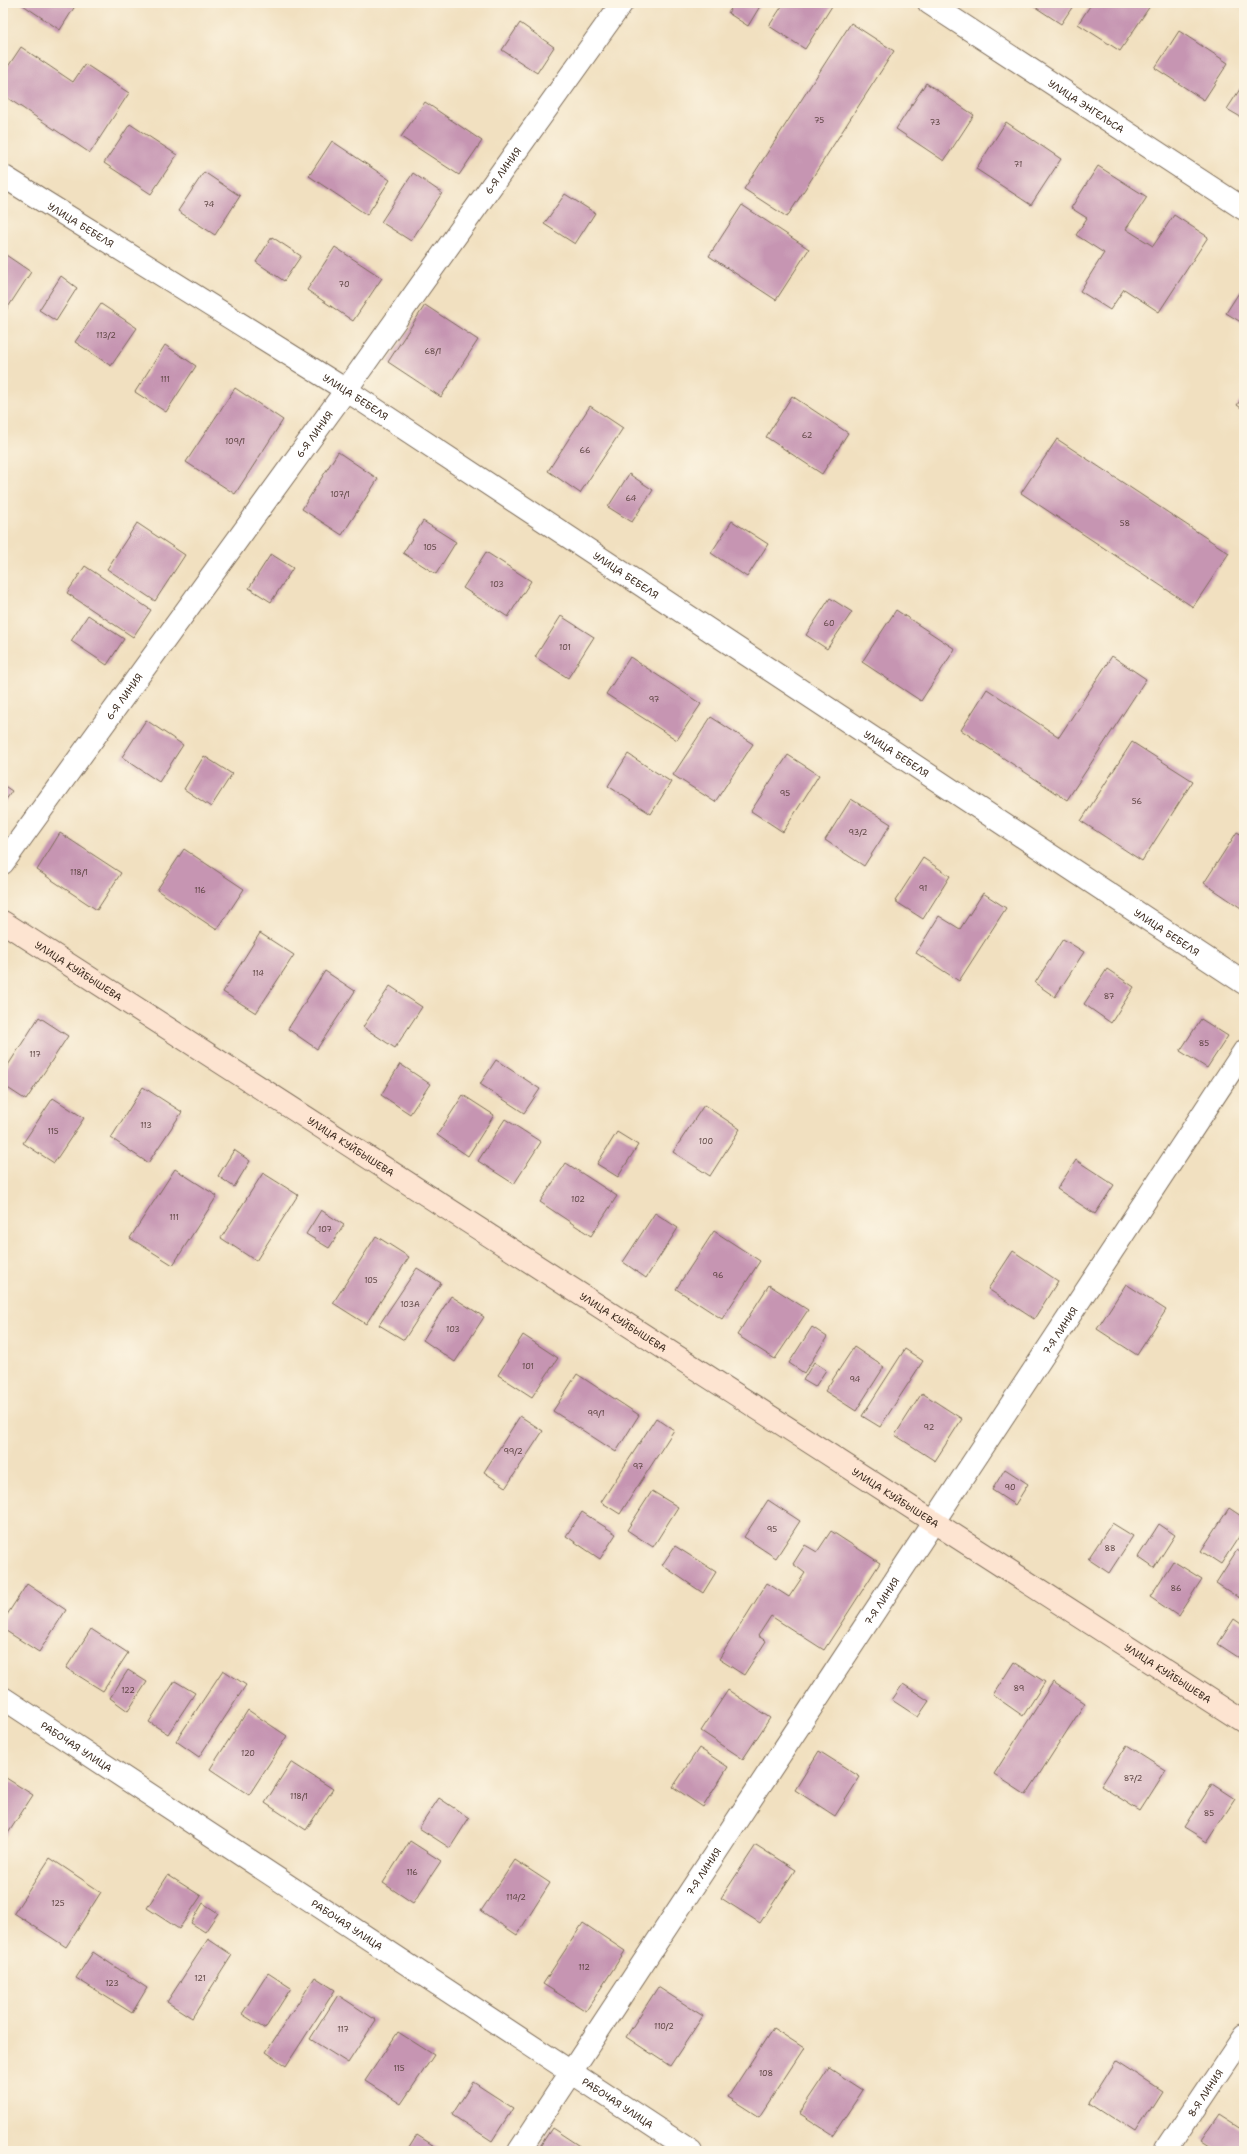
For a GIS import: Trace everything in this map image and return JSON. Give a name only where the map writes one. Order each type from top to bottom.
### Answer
[{"type":"street","name":"6-Я ЛИНИЯ","points":[[3,863],[346,390],[622,3]]},
{"type":"street","name":"УЛИЦА ЭНГЕЛЬСА","points":[[929,3],[1244,209]]},
{"type":"street","name":"УЛИЦА БЕБЕЛЯ","points":[[3,176],[346,390],[1244,983]]},
{"type":"street","name":"УЛИЦА КУЙБЫШЕВА","points":[[3,922],[1244,1722]]},
{"type":"street","name":"7-Я ЛИНИЯ","points":[[519,2151],[1244,1051]]},
{"type":"street","name":"РАБОЧАЯ УЛИЦА","points":[[3,1698],[570,2073],[691,2151]]},
{"type":"street","name":"8-Я ЛИНИЯ","points":[[1166,2151],[1244,2035]]},
{"type":"building","points":[[20,3],[77,3],[60,30]]},
{"type":"building","points":[[735,3],[762,3],[748,26],[728,13]]},
{"type":"building","points":[[784,3],[828,3],[832,6],[805,49],[769,26]]},
{"type":"building","points":[[1029,3],[1075,3],[1061,24]]},
{"type":"building","points":[[1092,3],[1152,3],[1120,51],[1078,24]]},
{"type":"building","points":[[520,23],[554,47],[537,73],[502,50]]},
{"type":"building","points":[[851,23],[894,51],[787,217],[744,189]]},
{"type":"building","points":[[1179,31],[1228,63],[1204,100],[1155,68]]},
{"type":"building","points":[[21,47],[73,82],[85,64],[129,93],[90,153],[3,95],[3,74]]},
{"type":"building","points":[[926,83],[974,115],[944,161],[896,129]]},
{"type":"building","points":[[1244,83],[1244,119],[1227,109]]},
{"type":"building","points":[[425,102],[482,141],[459,175],[401,137]]},
{"type":"building","points":[[1006,122],[1061,159],[1031,205],[976,169]]},
{"type":"building","points":[[130,124],[177,155],[151,194],[104,163]]},
{"type":"building","points":[[332,141],[390,180],[367,215],[309,176]]},
{"type":"building","points":[[1098,166],[1147,197],[1126,229],[1153,246],[1174,215],[1208,237],[1159,312],[1124,289],[1110,310],[1080,291],[1104,253],[1076,235],[1087,218],[1071,208]]},
{"type":"building","points":[[204,172],[240,196],[215,235],[178,211]]},
{"type":"building","points":[[413,173],[442,193],[411,241],[381,222]]},
{"type":"building","points":[[565,194],[595,213],[575,244],[544,224]]},
{"type":"building","points":[[742,205],[809,249],[776,300],[709,256]]},
{"type":"building","points":[[272,237],[301,256],[284,281],[256,262]]},
{"type":"building","points":[[335,247],[382,278],[353,321],[307,290]]},
{"type":"building","points":[[3,253],[31,272],[3,315]]},
{"type":"building","points":[[61,276],[77,288],[56,321],[39,310]]},
{"type":"building","points":[[1244,285],[1244,324],[1226,313]]},
{"type":"building","points":[[101,304],[137,328],[111,366],[75,342]]},
{"type":"building","points":[[425,305],[478,340],[441,397],[388,362]]},
{"type":"building","points":[[165,345],[196,366],[166,412],[135,392]]},
{"type":"building","points":[[235,388],[283,420],[235,494],[186,462]]},
{"type":"building","points":[[1244,395],[1244,410],[1237,405]]},
{"type":"building","points":[[792,396],[848,433],[822,474],[766,437]]},
{"type":"building","points":[[590,406],[623,428],[580,493],[548,471]]},
{"type":"building","points":[[1057,439],[1229,553],[1193,607],[1021,493]]},
{"type":"building","points":[[338,452],[378,479],[342,535],[302,509]]},
{"type":"building","points":[[629,474],[653,490],[632,522],[608,507]]},
{"type":"building","points":[[423,521],[456,542],[436,574],[403,553]]},
{"type":"building","points":[[732,521],[768,544],[747,577],[711,553]]},
{"type":"building","points":[[137,523],[185,555],[155,601],[107,569]]},
{"type":"building","points":[[486,552],[531,581],[508,617],[463,588]]},
{"type":"building","points":[[271,554],[293,568],[271,602],[249,588]]},
{"type":"building","points":[[85,566],[151,610],[133,637],[67,593]]},
{"type":"building","points":[[830,598],[852,612],[827,649],[806,635]]},
{"type":"building","points":[[896,610],[955,649],[921,701],[862,662]]},
{"type":"building","points":[[88,615],[124,639],[107,665],[71,641]]},
{"type":"building","points":[[561,616],[594,637],[568,678],[535,657]]},
{"type":"building","points":[[1112,656],[1146,679],[1067,800],[961,730],[987,689],[1059,737]]},
{"type":"building","points":[[630,657],[701,704],[677,740],[606,694]]},
{"type":"building","points":[[711,717],[753,744],[715,802],[673,775]]},
{"type":"building","points":[[146,720],[183,745],[159,782],[122,757]]},
{"type":"building","points":[[1132,742],[1193,781],[1142,861],[1081,821]]},
{"type":"building","points":[[628,754],[671,782],[651,814],[608,786]]},
{"type":"building","points":[[788,755],[819,775],[783,832],[751,811]]},
{"type":"building","points":[[204,756],[232,774],[211,807],[184,789]]},
{"type":"building","points":[[3,785],[12,791],[3,804]]},
{"type":"building","points":[[851,799],[891,824],[864,866],[825,840]]},
{"type":"building","points":[[1237,832],[1244,836],[1244,910],[1204,883]]},
{"type":"building","points":[[60,833],[121,873],[97,910],[37,870]]},
{"type":"building","points":[[184,849],[244,889],[217,930],[157,890]]},
{"type":"building","points":[[923,858],[950,876],[923,919],[895,901]]},
{"type":"building","points":[[983,893],[1006,908],[959,981],[916,953],[939,916],[960,929]]},
{"type":"building","points":[[260,933],[294,955],[256,1013],[223,992]]},
{"type":"building","points":[[1063,939],[1084,952],[1055,997],[1035,983]]},
{"type":"building","points":[[1107,969],[1134,987],[1111,1023],[1084,1004]]},
{"type":"building","points":[[325,971],[355,991],[317,1049],[288,1029]]},
{"type":"building","points":[[390,986],[422,1007],[395,1048],[363,1027]]},
{"type":"building","points":[[39,1017],[68,1036],[26,1100],[3,1085],[3,1073]]},
{"type":"building","points":[[1201,1019],[1228,1036],[1207,1068],[1180,1051]]},
{"type":"building","points":[[496,1060],[540,1089],[524,1113],[480,1084]]},
{"type":"building","points":[[400,1064],[430,1084],[410,1114],[381,1095]]},
{"type":"building","points":[[143,1087],[182,1112],[148,1163],[111,1138]]},
{"type":"building","points":[[463,1095],[494,1115],[468,1156],[437,1135]]},
{"type":"building","points":[[53,1098],[84,1118],[54,1163],[23,1143]]},
{"type":"building","points":[[704,1105],[740,1129],[710,1176],[673,1152]]},
{"type":"building","points":[[505,1119],[541,1142],[514,1184],[478,1161]]},
{"type":"building","points":[[617,1132],[638,1145],[618,1177],[597,1164]]},
{"type":"building","points":[[234,1150],[250,1161],[234,1187],[218,1176]]},
{"type":"building","points":[[1076,1160],[1114,1185],[1095,1214],[1057,1189]]},
{"type":"building","points":[[566,1163],[617,1196],[591,1236],[540,1202]]},
{"type":"building","points":[[175,1169],[217,1196],[173,1265],[130,1238]]},
{"type":"building","points":[[263,1173],[298,1195],[256,1261],[221,1238]]},
{"type":"building","points":[[321,1210],[344,1225],[329,1248],[306,1234]]},
{"type":"building","points":[[655,1213],[678,1228],[646,1278],[623,1262]]},
{"type":"building","points":[[714,1231],[760,1261],[722,1319],[676,1289]]},
{"type":"building","points":[[376,1236],[409,1257],[366,1324],[333,1303]]},
{"type":"building","points":[[1013,1251],[1058,1281],[1034,1319],[988,1289]]},
{"type":"building","points":[[417,1268],[441,1283],[404,1340],[379,1325]]},
{"type":"building","points":[[1126,1284],[1166,1310],[1137,1355],[1097,1329]]},
{"type":"building","points":[[769,1285],[808,1310],[775,1359],[737,1335]]},
{"type":"building","points":[[451,1296],[484,1317],[455,1362],[423,1340]]},
{"type":"building","points":[[812,1327],[827,1337],[804,1373],[789,1363]]},
{"type":"building","points":[[523,1335],[558,1358],[532,1397],[498,1375]]},
{"type":"building","points":[[854,1347],[884,1367],[856,1411],[825,1391]]},
{"type":"building","points":[[905,1349],[923,1361],[880,1427],[862,1416]]},
{"type":"building","points":[[814,1362],[826,1370],[815,1387],[803,1380]]},
{"type":"building","points":[[577,1374],[639,1415],[616,1452],[553,1411]]},
{"type":"building","points":[[922,1393],[962,1419],[935,1461],[895,1435]]},
{"type":"building","points":[[520,1416],[543,1431],[506,1487],[484,1472]]},
{"type":"building","points":[[656,1418],[674,1430],[620,1514],[601,1502]]},
{"type":"building","points":[[1005,1469],[1028,1484],[1015,1505],[992,1490]]},
{"type":"building","points":[[652,1491],[678,1507],[653,1547],[627,1530]]},
{"type":"building","points":[[768,1500],[800,1521],[776,1558],[744,1537]]},
{"type":"building","points":[[1229,1508],[1244,1518],[1244,1529],[1221,1564],[1201,1551]]},
{"type":"building","points":[[582,1512],[616,1534],[600,1559],[566,1536]]},
{"type":"building","points":[[1112,1523],[1133,1536],[1109,1573],[1088,1559]]},
{"type":"building","points":[[1159,1524],[1175,1535],[1154,1568],[1138,1557]]},
{"type":"building","points":[[831,1531],[880,1563],[824,1650],[771,1616],[758,1636],[766,1641],[744,1675],[719,1659],[767,1583],[789,1597],[805,1573],[793,1564],[805,1545],[817,1552]]},
{"type":"building","points":[[675,1546],[716,1572],[703,1593],[662,1565]]},
{"type":"building","points":[[1237,1550],[1244,1555],[1244,1590],[1239,1598],[1216,1583]]},
{"type":"building","points":[[1173,1561],[1202,1579],[1178,1616],[1150,1597]]},
{"type":"building","points":[[27,1584],[66,1610],[39,1652],[3,1629],[3,1621]]},
{"type":"building","points":[[1234,1619],[1244,1626],[1244,1661],[1218,1644]]},
{"type":"building","points":[[91,1629],[128,1653],[103,1691],[66,1668]]},
{"type":"building","points":[[1014,1662],[1045,1682],[1023,1716],[993,1695]]},
{"type":"building","points":[[128,1670],[147,1682],[128,1711],[110,1698]]},
{"type":"building","points":[[223,1670],[246,1685],[199,1757],[176,1741]]},
{"type":"building","points":[[175,1681],[195,1693],[168,1734],[149,1722]]},
{"type":"building","points":[[1053,1682],[1085,1703],[1026,1795],[994,1774]]},
{"type":"building","points":[[903,1684],[929,1701],[918,1717],[892,1700]]},
{"type":"building","points":[[728,1690],[770,1718],[743,1759],[701,1731]]},
{"type":"building","points":[[248,1710],[287,1736],[249,1795],[210,1769]]},
{"type":"building","points":[[1127,1745],[1166,1770],[1140,1811],[1101,1786]]},
{"type":"building","points":[[699,1748],[728,1767],[703,1807],[673,1787]]},
{"type":"building","points":[[819,1751],[860,1777],[835,1816],[795,1790]]},
{"type":"building","points":[[291,1762],[333,1789],[306,1830],[265,1803]]},
{"type":"building","points":[[3,1776],[33,1795],[3,1841]]},
{"type":"building","points":[[1212,1784],[1235,1799],[1207,1842],[1184,1828]]},
{"type":"building","points":[[439,1798],[469,1818],[450,1848],[419,1828]]},
{"type":"building","points":[[410,1841],[441,1861],[413,1903],[383,1883]]},
{"type":"building","points":[[756,1845],[795,1870],[760,1923],[721,1898]]},
{"type":"building","points":[[50,1858],[101,1892],[66,1947],[14,1913]]},
{"type":"building","points":[[515,1860],[550,1883],[517,1935],[481,1911]]},
{"type":"building","points":[[168,1875],[201,1896],[179,1929],[147,1908]]},
{"type":"building","points":[[203,1903],[218,1913],[205,1932],[191,1923]]},
{"type":"building","points":[[583,1923],[625,1951],[586,2011],[543,1984]]},
{"type":"building","points":[[208,1939],[232,1955],[192,2018],[167,2002]]},
{"type":"building","points":[[93,1952],[147,1988],[132,2013],[76,1978]]},
{"type":"building","points":[[268,1973],[291,1988],[265,2029],[242,2014]]},
{"type":"building","points":[[315,1977],[335,1990],[286,2066],[266,2052]]},
{"type":"building","points":[[658,1987],[703,2016],[670,2066],[626,2037]]},
{"type":"building","points":[[338,1995],[376,2020],[348,2063],[310,2039]]},
{"type":"building","points":[[773,2028],[804,2048],[759,2117],[728,2097]]},
{"type":"building","points":[[398,2032],[434,2055],[401,2104],[365,2081]]},
{"type":"building","points":[[1116,2061],[1162,2091],[1136,2132],[1090,2102]]},
{"type":"building","points":[[829,2068],[863,2090],[833,2135],[799,2113]]},
{"type":"building","points":[[473,2082],[513,2108],[492,2141],[452,2115]]},
{"type":"building","points":[[1219,2115],[1244,2131],[1244,2151],[1219,2151],[1202,2140]]},
{"type":"building","points":[[552,2128],[587,2151],[537,2151]]},
{"type":"building","points":[[417,2135],[442,2151],[407,2151]]}]
